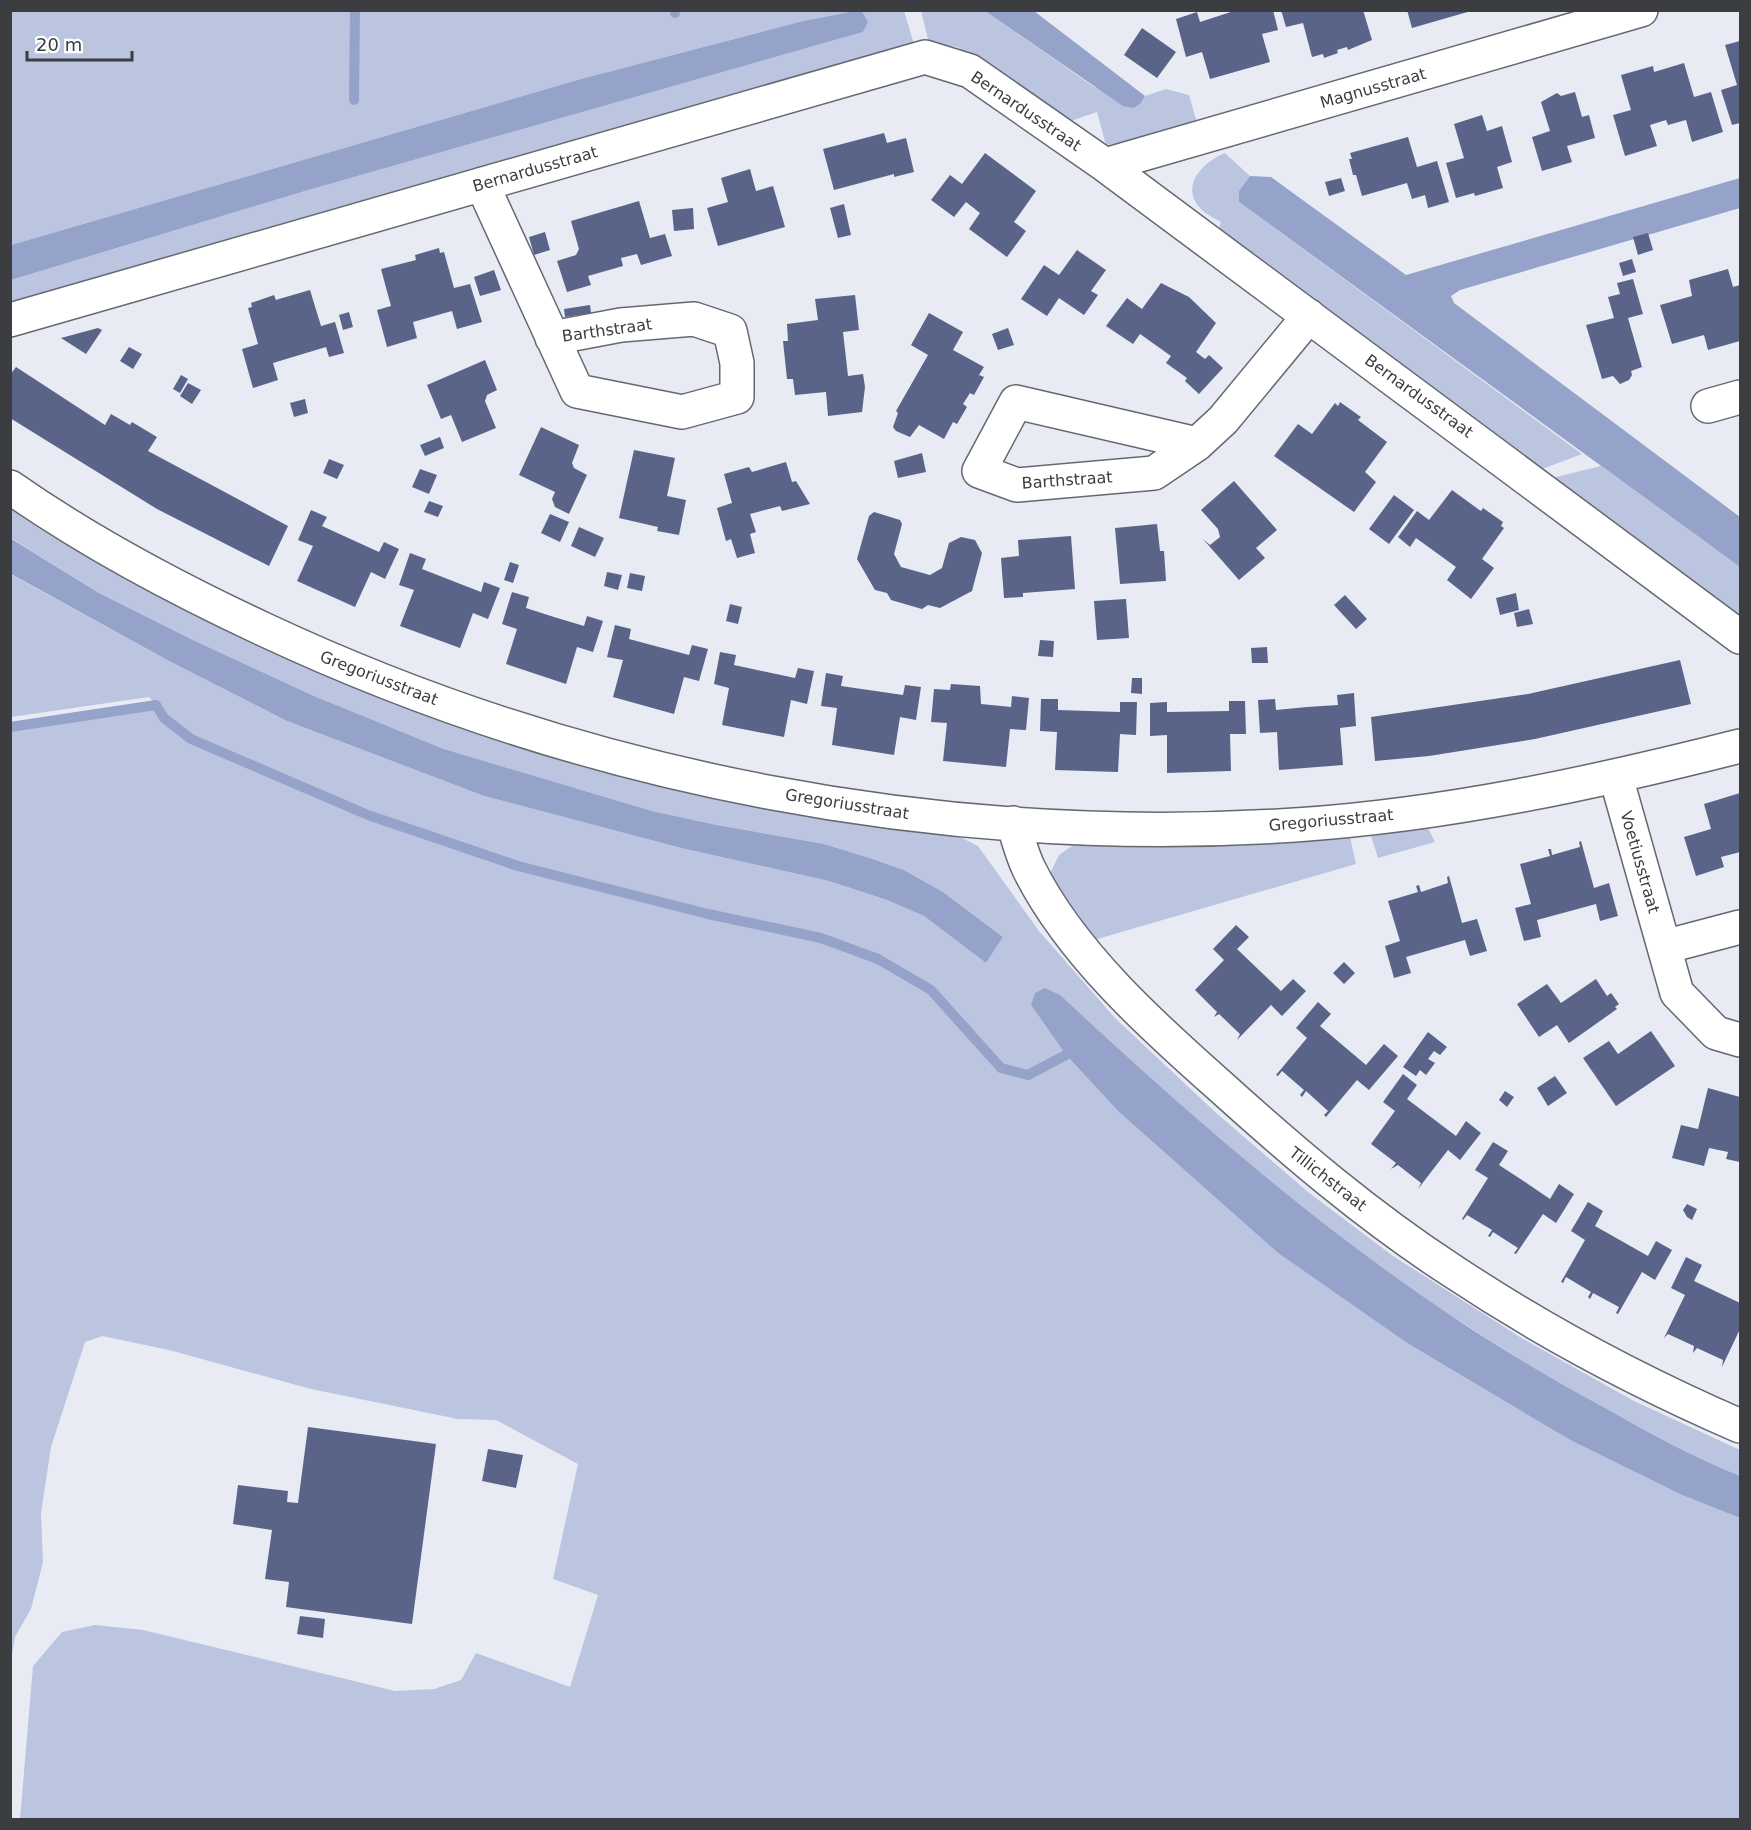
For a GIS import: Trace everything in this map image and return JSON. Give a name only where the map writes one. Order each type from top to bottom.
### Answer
[{"type":"street","name":"Magnusstraat","points":[[1105,165],[1641,10]]},
{"type":"street","name":"Bernardusstraat","points":[[10,320],[925,57],[970,71],[1105,165],[1740,637]]},
{"type":"street","name":"Barthstraat","points":[[482,184],[552,338],[577,391],[682,412],[737,397],[737,363],[730,331],[703,322],[694,320],[621,325],[552,338]]},
{"type":"street","name":"Barthstraat","points":[[1197,444],[1016,402],[979,471],[1017,485],[1154,473],[1197,444],[1223,420],[1309,316]]},
{"type":"street","points":[[1708,406],[1740,397]]},
{"type":"street","name":"Gregoriusstraat","points":[[10,487],[122,558],[211,604],[313,652],[409,692],[515,728],[684,776],[886,812],[1013,823],[1128,828],[1296,825],[1509,799],[1616,777],[1740,746]]},
{"type":"street","name":"Voetiusstraat","points":[[1616,777],[1677,993],[1716,1034],[1740,1040]]},
{"type":"street","name":"Tillichstraat","points":[[1013,823],[1028,867],[1054,913],[1093,961],[1186,1056],[1286,1146],[1339,1189],[1451,1270],[1624,1370],[1740,1426]]},
{"type":"street","points":[[1664,947],[1740,927]]},
{"type":"shaded area","points":[[11,11],[855,11],[803,21],[581,79],[11,245]]},
{"type":"shaded area","points":[[862,11],[904,11],[914,44],[11,306],[11,280],[305,191],[863,32],[868,22]]},
{"type":"shaded area","points":[[862,11],[868,22],[863,32],[305,191],[11,280],[11,245],[581,79],[803,21]]},
{"type":"shaded area","points":[[921,11],[985,11],[1094,87],[1141,103],[1145,96],[1166,89],[1189,95],[1197,123],[1128,142],[1106,145],[1097,112],[1065,123],[957,47],[929,43]]},
{"type":"shaded area","points":[[985,11],[1034,11],[1145,96],[1134,108],[1123,106]]},
{"type":"shaded area","points":[[1225,153],[1250,176],[1239,191],[1239,202],[1582,454],[1537,471],[1217,235],[1221,222],[1200,208],[1192,191],[1193,183],[1203,168]]},
{"type":"shaded area","points":[[1250,176],[1271,177],[1406,275],[1740,178],[1740,208],[1460,290],[1451,296],[1454,303],[1740,517],[1740,567],[1239,202],[1239,191]]},
{"type":"shaded area","points":[[1601,466],[1740,567],[1740,622],[1548,479]]},
{"type":"shaded area","points":[[11,509],[66,545],[154,591],[373,691],[439,719],[506,743],[673,790],[843,822],[958,836],[978,846],[1039,931],[1115,1018],[1214,1111],[1308,1192],[1393,1256],[1523,1339],[1634,1401],[1740,1450],[1740,1476],[1699,1459],[1555,1382],[1405,1286],[1275,1187],[1172,1099],[1031,1005],[1066,1055],[1119,1112],[1278,1253],[1407,1343],[1570,1440],[1682,1495],[1740,1518],[1740,1819],[20,1819],[33,1666],[62,1632],[95,1625],[143,1630],[395,1691],[434,1689],[461,1680],[476,1653],[570,1687],[598,1595],[553,1579],[578,1464],[496,1420],[458,1419],[311,1389],[169,1350],[102,1336],[85,1342],[51,1447],[41,1513],[43,1562],[31,1609],[15,1637],[11,1659],[11,727],[156,705],[149,697],[11,717],[10,574],[169,661],[287,721],[484,796],[681,848],[829,881],[887,900],[924,916],[986,963],[1003,937],[943,892],[904,870],[870,858],[824,844],[652,811],[444,749],[314,696],[99,593],[11,538]]},
{"type":"shaded area","points":[[10,538],[99,593],[193,640],[314,696],[444,749],[652,811],[824,844],[870,858],[904,870],[943,892],[1003,937],[986,963],[924,916],[887,900],[829,881],[681,848],[484,796],[287,721],[169,661],[11,574]]},
{"type":"shaded area","points":[[1428,828],[1435,842],[1378,858],[1371,836]]},
{"type":"shaded area","points":[[1350,837],[1356,864],[1087,942],[1047,880],[1059,855],[1075,844],[1212,846]]},
{"type":"shaded area","points":[[1045,988],[1060,995],[1252,1166],[1385,1270],[1527,1364],[1670,1444],[1740,1476],[1740,1518],[1682,1495],[1570,1440],[1407,1343],[1278,1253],[1119,1112],[1066,1055],[1031,1005],[1035,993]]},
{"type":"building","points":[[1237,10],[1273,10],[1278,30],[1262,34],[1270,62],[1210,79],[1202,52],[1186,57],[1176,19],[1197,12],[1200,22]]},
{"type":"building","points":[[1281,10],[1363,10],[1372,40],[1348,50],[1347,47],[1337,50],[1338,53],[1324,58],[1323,54],[1312,57],[1303,23],[1286,27]]},
{"type":"building","points":[[1407,10],[1471,10],[1471,11],[1412,28]]},
{"type":"building","points":[[1142,28],[1176,52],[1157,78],[1124,55]]},
{"type":"building","points":[[1740,41],[1740,123],[1732,125],[1721,90],[1737,85],[1725,45]]},
{"type":"building","points":[[1684,63],[1694,97],[1711,92],[1723,132],[1692,142],[1686,120],[1668,125],[1666,120],[1650,125],[1657,146],[1625,156],[1613,115],[1631,110],[1621,75],[1653,66],[1654,72]]},
{"type":"building","points":[[1575,92],[1582,117],[1589,115],[1595,138],[1567,146],[1572,162],[1542,171],[1532,137],[1550,131],[1541,102],[1557,93],[1561,96]]},
{"type":"building","points":[[1482,115],[1487,131],[1502,126],[1512,162],[1497,167],[1503,188],[1475,196],[1474,193],[1456,198],[1446,163],[1464,158],[1454,124]]},
{"type":"building","points":[[884,133],[887,143],[906,138],[914,172],[894,177],[894,174],[834,190],[823,149]]},
{"type":"building","points":[[1408,137],[1417,167],[1437,161],[1449,202],[1428,208],[1425,195],[1412,199],[1407,183],[1362,196],[1356,175],[1353,175],[1349,159],[1352,159],[1350,153]]},
{"type":"building","points":[[985,153],[1036,191],[1014,222],[1026,231],[1007,257],[969,229],[980,213],[966,202],[954,217],[931,200],[950,175],[962,184]]},
{"type":"building","points":[[750,169],[756,191],[773,186],[785,227],[718,246],[707,208],[728,202],[721,178]]},
{"type":"building","points":[[1341,178],[1345,191],[1329,196],[1325,182]]},
{"type":"building","points":[[639,201],[650,238],[665,234],[672,256],[641,265],[637,254],[621,258],[623,266],[588,276],[591,285],[567,292],[557,261],[576,255],[579,249],[571,221]]},
{"type":"building","points":[[844,204],[851,235],[838,238],[830,208]]},
{"type":"building","points":[[693,208],[694,229],[674,231],[672,210]]},
{"type":"building","points":[[545,232],[550,250],[534,255],[529,237]]},
{"type":"building","points":[[1648,233],[1653,250],[1638,255],[1633,237]]},
{"type":"building","points":[[439,248],[440,253],[444,252],[454,288],[470,284],[482,322],[457,329],[452,311],[413,322],[417,338],[387,347],[377,310],[391,306],[381,269],[416,260],[415,255]]},
{"type":"building","points":[[1077,250],[1106,270],[1091,291],[1098,295],[1084,315],[1059,298],[1047,316],[1021,299],[1044,265],[1059,275]]},
{"type":"building","points":[[1632,259],[1636,272],[1623,276],[1619,263]]},
{"type":"building","points":[[1728,269],[1733,287],[1740,285],[1740,341],[1708,350],[1704,335],[1672,344],[1660,305],[1692,296],[1689,280]]},
{"type":"building","points":[[494,270],[501,290],[480,296],[474,277]]},
{"type":"building","points":[[1633,279],[1643,314],[1628,318],[1642,367],[1631,371],[1632,375],[1629,380],[1620,384],[1613,376],[1602,379],[1586,325],[1614,318],[1608,297],[1620,294],[1617,283]]},
{"type":"building","points":[[1161,283],[1189,297],[1216,323],[1196,352],[1205,359],[1209,355],[1223,368],[1199,394],[1185,381],[1187,378],[1166,363],[1171,356],[1140,334],[1133,344],[1106,326],[1127,298],[1142,309]]},
{"type":"building","points":[[310,290],[321,326],[335,322],[344,353],[329,357],[326,347],[273,363],[278,380],[253,388],[242,349],[258,344],[248,308],[252,307],[251,303],[274,295],[276,300]]},
{"type":"building","points":[[855,295],[859,330],[843,332],[848,376],[863,374],[865,387],[862,412],[828,416],[826,392],[795,395],[793,379],[787,379],[783,341],[788,341],[787,324],[818,320],[815,299]]},
{"type":"building","points":[[590,305],[591,313],[565,317],[564,309]]},
{"type":"building","points":[[349,312],[353,327],[343,330],[339,315]]},
{"type":"building","points":[[929,313],[963,332],[953,350],[984,367],[979,375],[984,377],[974,395],[970,393],[963,404],[967,407],[957,424],[953,422],[944,439],[919,425],[910,437],[896,431],[893,427],[898,413],[896,411],[928,355],[911,345]]},
{"type":"building","points":[[98,328],[102,330],[86,354],[61,338]]},
{"type":"building","points":[[1008,328],[1014,345],[998,350],[992,334]]},
{"type":"building","points":[[129,347],[142,354],[133,369],[120,361]]},
{"type":"building","points":[[485,360],[497,390],[487,395],[485,401],[496,428],[462,442],[451,415],[441,419],[427,385]]},
{"type":"building","points":[[16,367],[105,425],[111,414],[130,425],[132,422],[157,437],[148,451],[288,526],[269,566],[157,509],[10,418],[10,375]]},
{"type":"building","points":[[181,375],[188,379],[180,393],[173,389]]},
{"type":"building","points":[[188,383],[201,390],[192,404],[180,396]]},
{"type":"building","points":[[305,399],[308,413],[294,417],[290,403]]},
{"type":"building","points":[[1340,402],[1361,417],[1358,420],[1387,442],[1365,472],[1376,482],[1354,512],[1274,456],[1298,424],[1312,434],[1335,403],[1338,406]]},
{"type":"building","points":[[541,427],[579,445],[572,463],[574,468],[587,475],[569,514],[555,507],[552,499],[555,492],[519,475]]},
{"type":"building","points":[[440,437],[444,448],[425,456],[420,445]]},
{"type":"building","points":[[634,450],[675,458],[667,496],[686,500],[679,535],[657,531],[658,527],[619,518]]},
{"type":"building","points":[[922,453],[926,472],[898,478],[894,461]]},
{"type":"building","points":[[329,459],[344,465],[337,479],[323,473]]},
{"type":"building","points":[[786,462],[792,482],[796,481],[810,504],[782,511],[780,506],[750,514],[756,532],[750,534],[755,553],[737,558],[731,539],[726,541],[717,508],[732,503],[724,474],[749,467],[752,472]]},
{"type":"building","points":[[420,469],[437,475],[429,494],[412,487]]},
{"type":"building","points":[[1234,481],[1277,530],[1256,548],[1265,558],[1239,580],[1203,539],[1210,545],[1220,537],[1218,529],[1201,510]]},
{"type":"building","points":[[1452,490],[1481,511],[1483,508],[1503,522],[1501,526],[1504,528],[1482,559],[1494,568],[1471,599],[1447,580],[1456,567],[1416,538],[1410,547],[1398,537],[1417,511],[1429,520]]},
{"type":"building","points":[[1394,495],[1414,510],[1389,544],[1369,529]]},
{"type":"building","points":[[429,501],[443,506],[438,517],[424,512]]},
{"type":"building","points":[[311,510],[327,517],[322,526],[379,552],[384,542],[399,549],[385,579],[371,572],[355,607],[297,581],[313,546],[298,540]]},
{"type":"building","points":[[874,512],[900,520],[902,524],[894,554],[901,567],[930,575],[942,568],[949,543],[961,537],[975,540],[982,553],[972,591],[940,608],[928,605],[922,609],[891,600],[887,593],[875,590],[857,559],[869,516]]},
{"type":"building","points":[[550,514],[569,522],[560,542],[541,533]]},
{"type":"building","points":[[1157,524],[1160,551],[1164,551],[1166,581],[1120,584],[1115,528]]},
{"type":"building","points":[[579,527],[604,538],[595,557],[571,546]]},
{"type":"building","points":[[1071,536],[1075,589],[1023,593],[1023,597],[1004,598],[1001,558],[1019,556],[1018,540]]},
{"type":"building","points":[[410,553],[426,559],[422,569],[481,592],[484,582],[500,588],[488,619],[473,613],[460,648],[400,626],[414,590],[399,585]]},
{"type":"building","points":[[510,562],[519,565],[513,583],[504,580]]},
{"type":"building","points":[[607,572],[622,575],[618,590],[604,586]]},
{"type":"building","points":[[630,573],[645,576],[642,591],[627,588]]},
{"type":"building","points":[[512,592],[529,597],[526,608],[554,617],[584,626],[587,616],[603,621],[593,652],[577,647],[566,684],[506,664],[517,629],[502,624]]},
{"type":"building","points":[[1516,593],[1519,610],[1500,615],[1496,598]]},
{"type":"building","points":[[1345,595],[1367,619],[1356,629],[1334,605]]},
{"type":"building","points":[[1126,599],[1129,638],[1097,640],[1094,601]]},
{"type":"building","points":[[730,604],[742,607],[738,624],[726,621]]},
{"type":"building","points":[[1529,609],[1533,624],[1517,627],[1514,613]]},
{"type":"building","points":[[615,625],[631,629],[629,639],[689,655],[692,645],[708,649],[699,681],[684,677],[674,714],[613,697],[623,660],[607,657]]},
{"type":"building","points":[[1040,640],[1054,641],[1053,657],[1038,656]]},
{"type":"building","points":[[1267,647],[1268,663],[1252,663],[1251,648]]},
{"type":"building","points":[[720,652],[736,655],[734,665],[795,678],[798,668],[814,671],[807,704],[791,700],[784,737],[722,725],[729,688],[714,684]]},
{"type":"building","points":[[1680,660],[1691,704],[1535,739],[1429,756],[1375,761],[1371,717],[1528,694]]},
{"type":"building","points":[[826,673],[843,676],[841,686],[903,695],[905,685],[921,687],[916,720],[900,717],[894,755],[832,745],[837,708],[821,706]]},
{"type":"building","points":[[1132,678],[1142,678],[1142,694],[1131,693]]},
{"type":"building","points":[[951,684],[980,686],[981,704],[1011,707],[1012,696],[1029,698],[1026,730],[1010,729],[1006,767],[943,761],[947,723],[931,722],[934,689],[950,690]]},
{"type":"building","points":[[1354,693],[1356,726],[1340,728],[1343,765],[1279,770],[1277,732],[1260,733],[1258,700],[1275,699],[1276,710],[1338,705],[1337,695]]},
{"type":"building","points":[[1041,699],[1058,699],[1058,710],[1120,712],[1120,702],[1137,702],[1136,735],[1120,734],[1118,772],[1055,770],[1057,732],[1040,731]]},
{"type":"building","points":[[1229,701],[1245,701],[1246,734],[1230,734],[1231,771],[1167,773],[1167,735],[1150,736],[1150,703],[1167,702],[1167,712],[1229,711]]},
{"type":"building","points":[[1740,793],[1740,852],[1721,857],[1724,867],[1696,876],[1684,837],[1711,829],[1704,804]]},
{"type":"building","points":[[1581,841],[1594,888],[1609,883],[1618,916],[1600,921],[1596,904],[1537,920],[1541,937],[1524,941],[1515,908],[1531,904],[1520,864],[1550,856],[1548,849],[1551,849],[1552,855],[1580,847],[1579,842]]},
{"type":"building","points":[[1449,876],[1462,923],[1477,919],[1487,951],[1470,956],[1465,940],[1406,957],[1411,973],[1394,978],[1385,946],[1400,941],[1388,901],[1418,892],[1416,886],[1419,885],[1421,892],[1448,883],[1447,877]]},
{"type":"building","points":[[1236,925],[1249,937],[1237,949],[1281,991],[1293,979],[1306,991],[1282,1016],[1271,1005],[1237,1040],[1240,1034],[1219,1014],[1214,1017],[1217,1012],[1195,990],[1224,960],[1213,949]]},
{"type":"building","points":[[1344,962],[1355,973],[1344,984],[1333,973]]},
{"type":"building","points":[[1596,979],[1607,996],[1611,993],[1619,1004],[1615,1007],[1617,1009],[1569,1043],[1557,1025],[1539,1037],[1517,1004],[1547,984],[1561,1003]]},
{"type":"building","points":[[1318,1002],[1331,1014],[1320,1026],[1366,1065],[1384,1044],[1398,1056],[1369,1090],[1357,1080],[1326,1117],[1324,1115],[1328,1111],[1306,1091],[1302,1097],[1300,1095],[1304,1090],[1282,1071],[1278,1076],[1276,1075],[1307,1038],[1296,1028]]},
{"type":"building","points":[[1651,1031],[1675,1066],[1616,1106],[1583,1058],[1609,1041],[1618,1054]]},
{"type":"building","points":[[1428,1032],[1447,1047],[1440,1055],[1434,1051],[1428,1059],[1435,1063],[1426,1075],[1420,1070],[1416,1076],[1403,1067]]},
{"type":"building","points":[[1403,1074],[1417,1085],[1407,1099],[1456,1136],[1466,1121],[1481,1133],[1460,1160],[1448,1150],[1418,1189],[1421,1183],[1398,1165],[1391,1169],[1396,1163],[1371,1144],[1395,1111],[1383,1102]]},
{"type":"building","points":[[1555,1076],[1567,1093],[1548,1106],[1537,1088]]},
{"type":"building","points":[[1708,1088],[1740,1097],[1740,1162],[1726,1159],[1728,1152],[1709,1148],[1704,1166],[1672,1158],[1681,1125],[1698,1129]]},
{"type":"building","points":[[1505,1091],[1514,1097],[1507,1107],[1499,1100]]},
{"type":"building","points":[[1493,1142],[1508,1151],[1499,1165],[1550,1199],[1559,1184],[1574,1194],[1556,1223],[1543,1214],[1516,1254],[1514,1253],[1518,1248],[1493,1232],[1490,1237],[1488,1236],[1492,1230],[1467,1215],[1462,1219],[1488,1178],[1475,1170]]},
{"type":"building","points":[[1588,1202],[1603,1211],[1595,1226],[1648,1256],[1656,1241],[1672,1250],[1655,1280],[1642,1272],[1618,1314],[1616,1313],[1619,1307],[1593,1293],[1590,1299],[1588,1297],[1591,1292],[1566,1277],[1563,1283],[1561,1282],[1585,1240],[1571,1231]]},
{"type":"building","points":[[1687,1204],[1697,1209],[1692,1220],[1683,1210]]},
{"type":"building","points":[[1686,1257],[1702,1265],[1694,1281],[1740,1303],[1740,1329],[1722,1367],[1723,1360],[1697,1348],[1693,1353],[1694,1346],[1668,1334],[1664,1338],[1685,1295],[1671,1288]]},
{"type":"building","points":[[308,1427],[436,1444],[412,1624],[286,1607],[289,1582],[265,1579],[272,1530],[233,1524],[238,1485],[288,1491],[287,1502],[298,1503]]},
{"type":"building","points":[[488,1449],[523,1455],[516,1488],[482,1481]]},
{"type":"building","points":[[300,1616],[325,1619],[323,1638],[297,1634]]},
{"type":"waterway","points":[[354,100],[355,10]]},
{"type":"waterway","points":[[10,727],[156,705],[164,718],[191,739],[368,815],[518,866],[708,914],[821,938],[878,959],[931,990],[1001,1068],[1028,1075],[1066,1055]]}]
